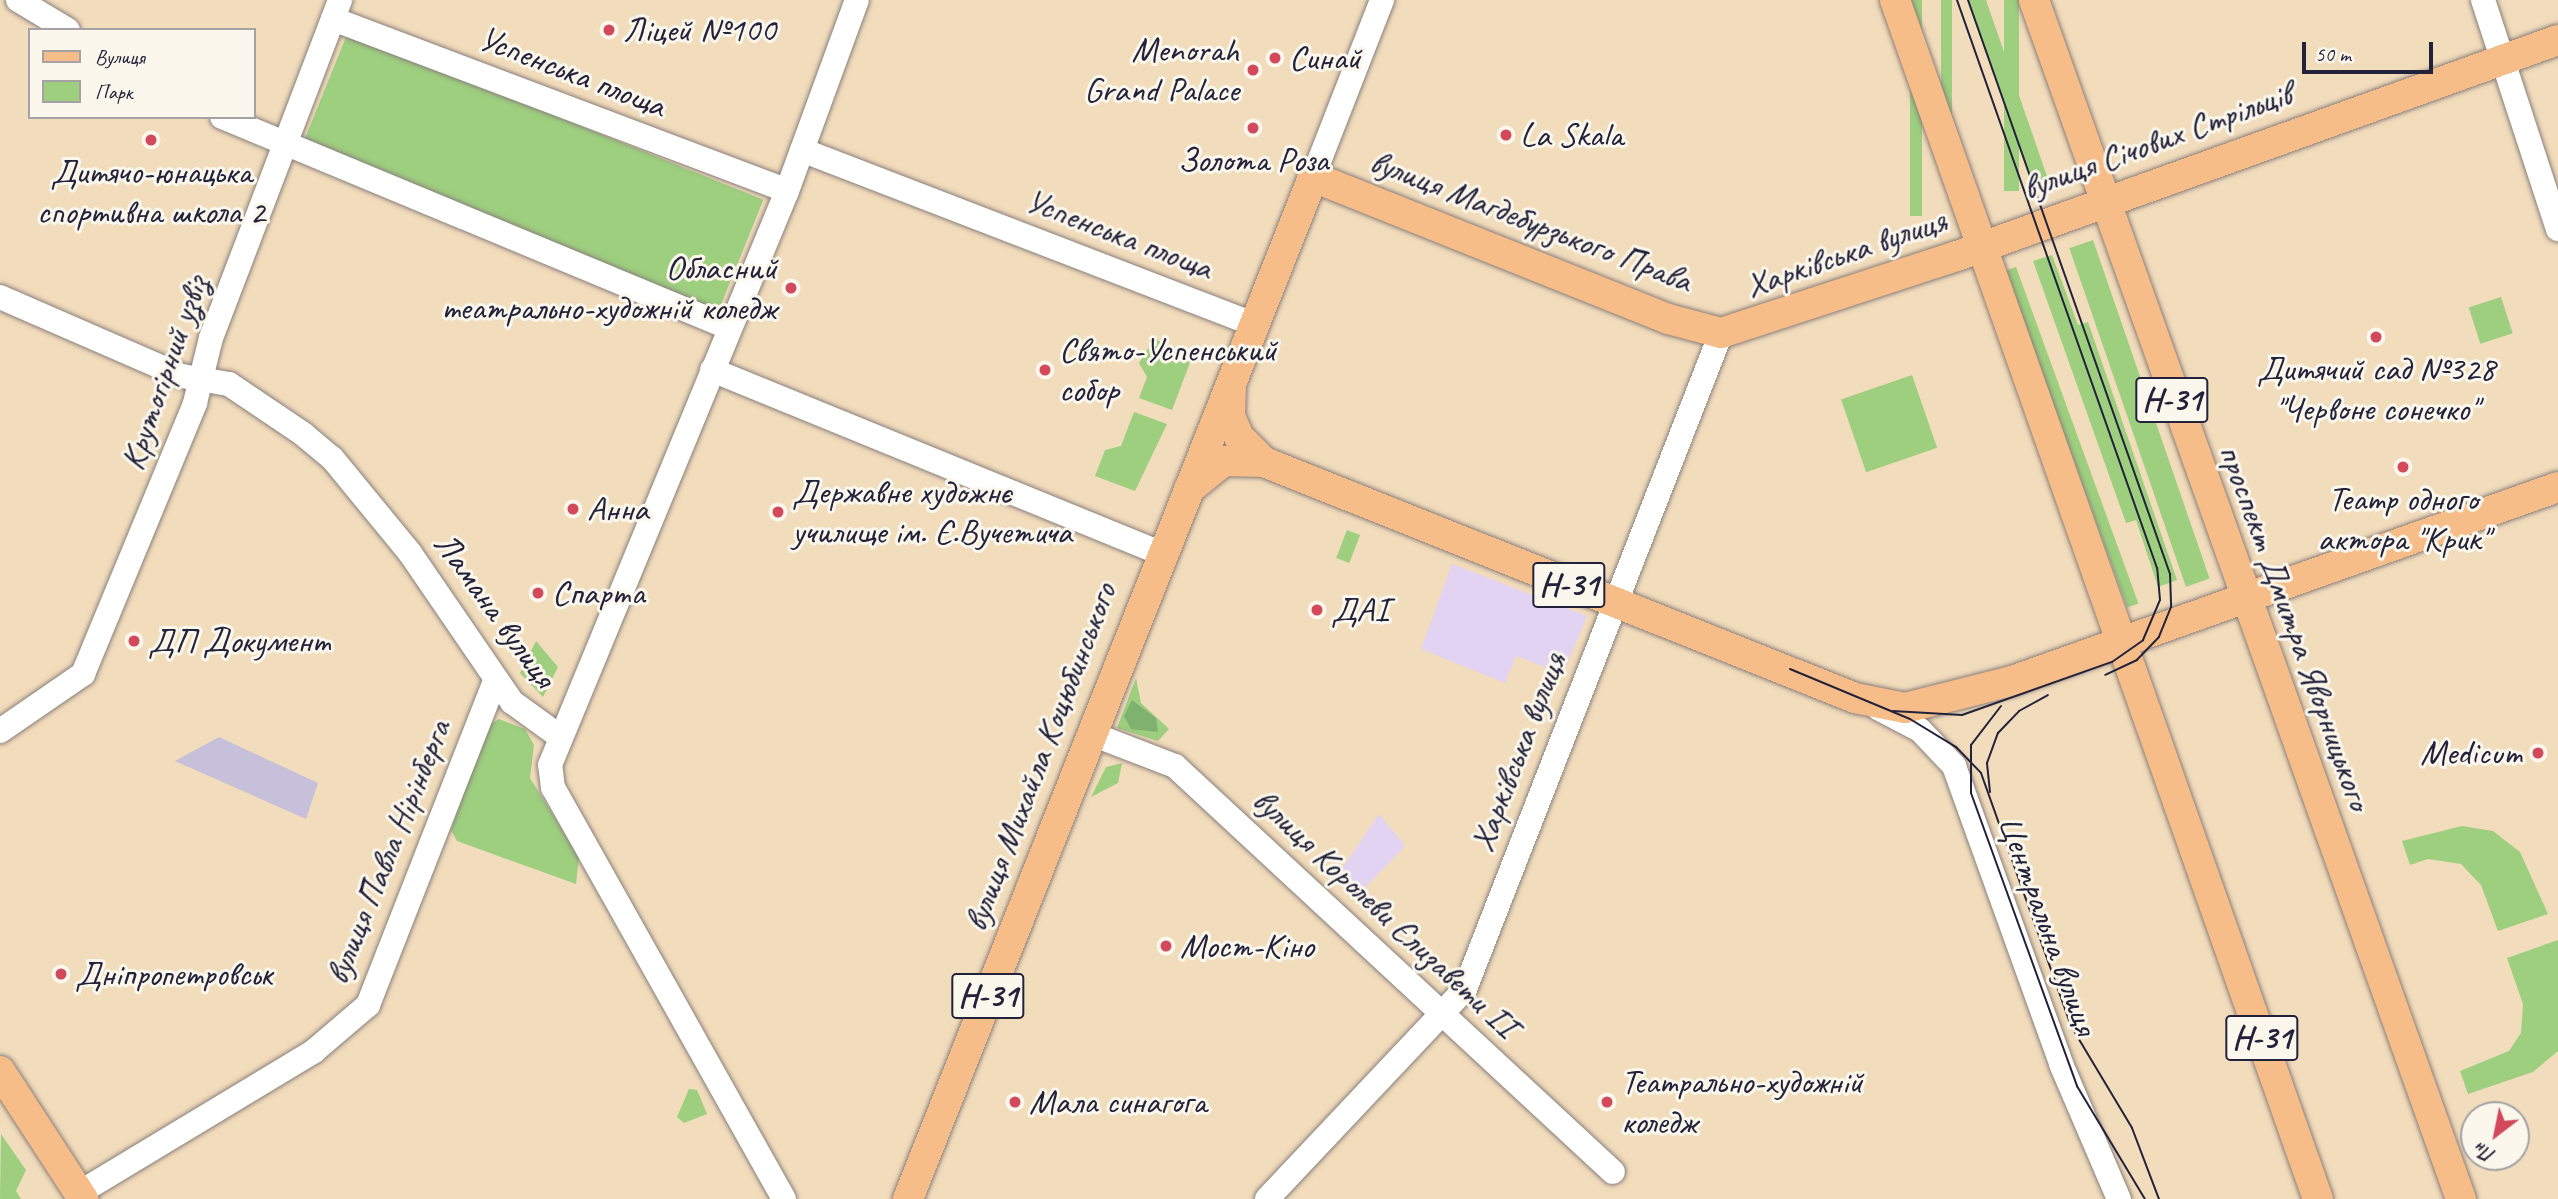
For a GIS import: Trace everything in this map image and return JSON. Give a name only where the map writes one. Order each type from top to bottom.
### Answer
[{"type":"main road","points":[[1895,0],[2122,643],[2558,487]]},
{"type":"main road","name":"проспект Дмитра Яворницького","points":[[2034,0],[2102,201],[2461,1199]]},
{"type":"main road","name":"вулиця Січових Стрільців","points":[[1981,246],[2558,40]]},
{"type":"main road","name":"Н-31","points":[[1181,497],[1313,177]]},
{"type":"main road","name":"вулиця Магдебурзького Права","points":[[1313,177],[1668,319],[1721,333]]},
{"type":"main road","name":"Харківська вулиця","points":[[1721,333],[1981,246]]},
{"type":"main road","points":[[1232,378],[1230,416],[1239,437],[1264,462]]},
{"type":"main road","name":"Н-31","points":[[1181,497],[1206,470],[1224,461],[1264,462],[1875,706],[1905,708],[1968,696],[2122,643],[2318,1199]]},
{"type":"main road","name":"вулиця Михайла Коцюбинського","points":[[908,1199],[1181,497]]},
{"type":"main road","points":[[0,1071],[81,1196]]},
{"type":"street","points":[[18,0],[65,28]]},
{"type":"street","points":[[559,736],[786,191],[857,0]]},
{"type":"street","points":[[1313,177],[1382,0]]},
{"type":"street","points":[[2483,0],[2558,229]]},
{"type":"street","name":"Успенська площа","points":[[336,9],[786,191]]},
{"type":"street","name":"Крутогірний узвіз","points":[[0,731],[83,674],[204,376],[211,338],[336,9]]},
{"type":"street","points":[[226,119],[283,147],[730,328]]},
{"type":"street","name":"Успенська площа","points":[[802,150],[1254,324]]},
{"type":"street","name":"Ламана вулиця","points":[[0,297],[114,350],[182,376],[204,376],[255,400],[332,458],[410,553],[495,681],[522,710],[559,736],[550,765],[552,788],[783,1199]]},
{"type":"street","name":"Харківська вулиця","points":[[1267,1199],[1465,989],[1496,917],[1721,333]]},
{"type":"street","points":[[712,370],[1161,553]]},
{"type":"street","name":"вулиця Павла Нірінберга","points":[[81,1196],[314,1051],[368,1005],[495,681]]},
{"type":"street","name":"Центральна вулиця","points":[[1875,706],[1920,730],[1954,766],[2064,1072],[2119,1199]]},
{"type":"street","name":"вулиця Королеви Єлизавети ІІ","points":[[1091,734],[1175,766],[1612,1172]]},
{"type":"shaded area","points":[[1452,564],[1587,616],[1563,674],[1516,656],[1505,683],[1421,649]]},
{"type":"shaded area","points":[[219,737],[318,783],[306,819],[175,761]]},
{"type":"shaded area","points":[[1379,814],[1405,846],[1361,892],[1341,870]]},
{"type":"green space","points":[[1910,0],[1922,0],[1922,216],[1910,216]]},
{"type":"green space","points":[[1941,0],[1952,0],[1952,116],[1941,116]]},
{"type":"green space","points":[[1967,0],[1986,0],[2050,185],[2036,191]]},
{"type":"green space","points":[[2004,0],[2019,0],[2019,191],[2004,191]]},
{"type":"green space","points":[[348,32],[763,200],[717,314],[302,146]]},
{"type":"green space","points":[[2093,240],[2210,578],[2186,587],[2069,248]]},
{"type":"green space","points":[[2052,255],[2078,325],[2088,322],[2177,580],[2158,587],[2136,520],[2126,523],[2033,261]]},
{"type":"green space","points":[[2016,267],[2138,603],[2127,608],[2005,271]]},
{"type":"green space","points":[[2501,297],[2513,333],[2480,344],[2469,308]]},
{"type":"green space","points":[[1154,339],[1188,352],[1191,360],[1172,410],[1139,398],[1147,377],[1139,363]]},
{"type":"green space","points":[[1912,375],[1937,448],[1866,472],[1841,399]]},
{"type":"green space","points":[[1134,412],[1167,424],[1135,491],[1095,476],[1105,450],[1121,446]]},
{"type":"green space","points":[[1347,530],[1360,535],[1349,563],[1336,558]]},
{"type":"green space","points":[[536,641],[558,667],[543,697],[520,673]]},
{"type":"green space","points":[[1136,678],[1141,703],[1169,729],[1158,741],[1117,728]]},
{"type":"green space","points":[[1132,700],[1156,718],[1158,732],[1131,729],[1124,716]]},
{"type":"green space","points":[[499,719],[525,729],[534,745],[530,778],[579,857],[576,884],[457,841],[451,830],[487,726]]},
{"type":"green space","points":[[1122,763],[1118,783],[1091,797],[1106,767]]},
{"type":"green space","points":[[2462,826],[2493,831],[2520,852],[2548,914],[2498,931],[2481,885],[2461,864],[2428,859],[2410,865],[2402,841]]},
{"type":"green space","points":[[2558,940],[2558,1051],[2533,1072],[2468,1094],[2460,1071],[2509,1051],[2521,1033],[2523,1004],[2507,958]]},
{"type":"green space","points":[[689,1089],[697,1090],[707,1114],[684,1123],[677,1117]]},
{"type":"green space","points":[[1,1134],[26,1170],[16,1191],[21,1199],[0,1199]]},
{"type":"tram line","points":[[1893,711],[1962,715],[2112,662],[2143,640],[2160,600],[2157,568],[1957,0]]},
{"type":"tram line","points":[[1968,0],[2170,574],[2171,607],[2159,637],[2137,660],[2105,675]]},
{"type":"tram line","points":[[1790,669],[1910,719],[1956,747],[1981,773],[2071,1026],[2132,1128],[2159,1199]]},
{"type":"tram line","points":[[1990,792],[1987,763],[1998,733],[2019,711],[2048,695]]},
{"type":"tram line","points":[[2001,706],[1971,745],[1971,793],[2077,1086],[2145,1199]]},
{"type":"place","name":"Ліцей №100","points":[[609,30]]},
{"type":"place","name":"Синай","points":[[1275,58]]},
{"type":"place","name":"Menorah Grand Palace","points":[[1253,70]]},
{"type":"place","name":"Золота Роза","points":[[1253,128]]},
{"type":"place","name":"La Skala","points":[[1506,135]]},
{"type":"place","name":"Дитячо-юнацька спортивна школа 2","points":[[151,140]]},
{"type":"place","name":"Обласний театрально-художній коледж","points":[[791,288]]},
{"type":"place","name":"Дитячий сад №328 \"Червоне сонечко\"","points":[[2376,337]]},
{"type":"place","name":"Свято-Успенський собор","points":[[1045,370]]},
{"type":"place","name":"Театр одного актора \"Крик\"","points":[[2403,467]]},
{"type":"place","name":"Анна","points":[[573,509]]},
{"type":"place","name":"Державне художнє училище ім. Є.Вучетича","points":[[778,512]]},
{"type":"place","name":"Спарта","points":[[538,593]]},
{"type":"place","name":"ДАІ","points":[[1317,610]]},
{"type":"place","name":"ДП Документ","points":[[134,641]]},
{"type":"place","name":"Medicum","points":[[2538,753]]},
{"type":"place","name":"Мост-Кіно","points":[[1166,946]]},
{"type":"place","name":"Дніпропетровськ","points":[[61,974]]},
{"type":"place","name":"Мала синагога","points":[[1015,1102]]},
{"type":"place","name":"Театрально-художній коледж","points":[[1607,1102]]}]
